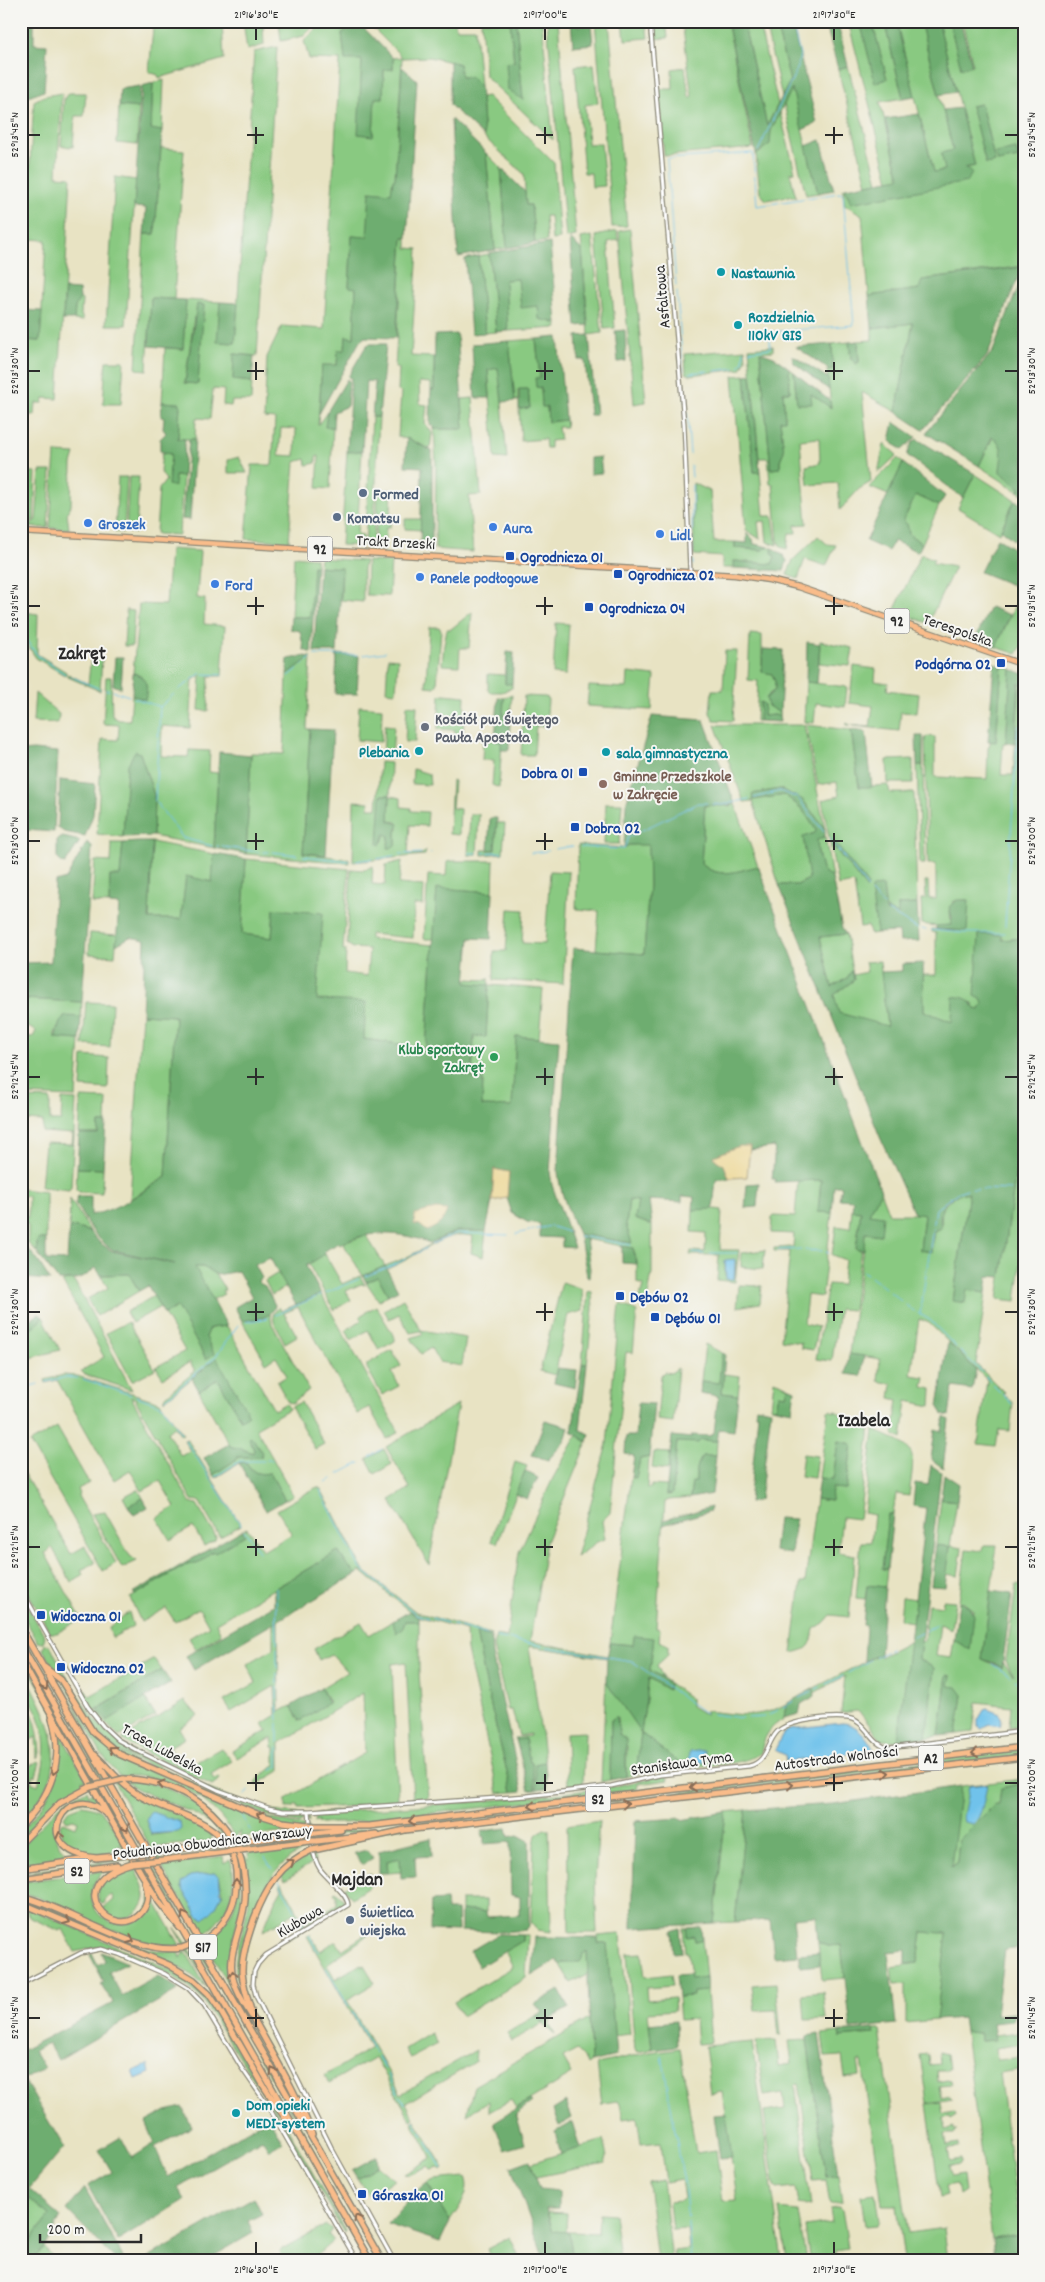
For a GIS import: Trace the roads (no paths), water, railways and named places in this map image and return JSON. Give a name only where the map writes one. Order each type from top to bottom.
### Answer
[{"type":"highway","name":"S17","points":[[21,1628],[382,2261]]},
{"type":"highway","name":"S17","points":[[21,1645],[189,1937],[370,2261]]},
{"type":"highway","points":[[21,1660],[159,1902],[189,1937]]},
{"type":"highway","points":[[42,1665],[61,1680],[93,1732],[119,1754],[257,1814],[283,1822],[315,1826],[369,1826]]},
{"type":"highway","points":[[21,1826],[44,1799],[56,1766],[56,1736],[47,1707]]},
{"type":"highway","name":"Autostrada Wolności","points":[[742,1781],[1024,1747]]},
{"type":"highway","points":[[21,1896],[55,1908],[150,1948],[170,1950],[182,1948],[207,1938],[225,1919],[232,1907],[236,1891],[235,1866],[224,1842],[201,1821],[153,1803],[134,1793],[90,1750]]},
{"type":"highway","name":"Autostrada Wolności","points":[[743,1790],[1024,1757]]},
{"type":"highway","points":[[21,1843],[60,1803],[90,1786],[123,1779],[151,1781],[186,1793],[213,1814],[230,1837],[242,1866],[245,1892],[243,1912],[232,1958],[232,1972],[236,1989],[304,2113],[315,2144]]},
{"type":"highway","name":"S2","points":[[369,1826],[742,1781]]},
{"type":"highway","name":"S2","points":[[405,1830],[743,1790]]},
{"type":"highway","points":[[97,1858],[78,1855],[63,1845],[58,1834],[60,1819],[70,1807],[86,1803],[97,1806],[112,1820]]},
{"type":"highway","name":"Południowa Obwodnica Warszawy","points":[[21,1869],[97,1858],[369,1826]]},
{"type":"highway","points":[[253,2018],[245,1992],[242,1972],[245,1947],[264,1895],[273,1878],[287,1864],[315,1850],[405,1830]]},
{"type":"highway","name":"Południowa Obwodnica Warszawy","points":[[21,1879],[132,1863],[405,1830]]},
{"type":"highway","points":[[132,1863],[110,1871],[98,1884],[95,1890],[96,1903],[105,1916],[122,1922],[134,1919],[142,1912],[148,1895],[141,1872]]},
{"type":"highway","points":[[21,1903],[169,1965],[194,1980],[213,2000],[264,2088],[305,2146]]},
{"type":"main road","name":"Trakt Brzeski","points":[[21,532],[690,571],[769,580]]},
{"type":"main road","name":"Terespolska","points":[[769,580],[809,591],[1024,665]]},
{"type":"street","name":"Asfaltowa","points":[[650,21],[684,424],[690,571]]},
{"type":"street","name":"Trasa Lubelska","points":[[21,1589],[88,1707],[108,1730],[132,1748],[203,1784],[251,1802]]},
{"type":"street","name":"Stanisława Tyma","points":[[251,1802],[284,1811],[309,1811],[527,1796],[611,1786],[672,1773],[750,1765],[762,1760],[775,1734],[783,1727],[794,1723],[842,1717],[854,1719],[861,1723],[878,1743],[890,1748],[1024,1731]]},
{"type":"street","name":"Klubowa","points":[[309,1811],[317,1863],[348,1902],[345,1908],[273,1950],[261,1960],[254,1976],[256,1996],[281,2049],[361,2203],[394,2261]]},
{"type":"street","points":[[21,1984],[81,1953],[101,1949],[127,1958],[172,1978],[185,1986],[200,2000],[210,2014],[237,2060],[268,2106],[357,2261]]},
{"type":"water","points":[[735,1259],[734,1279],[726,1279],[725,1260]]},
{"type":"water","points":[[987,1709],[1000,1714],[1002,1721],[1000,1726],[989,1724],[982,1729],[978,1727],[978,1720],[984,1710]]},
{"type":"water","points":[[842,1723],[857,1728],[869,1741],[874,1750],[786,1762],[785,1755],[775,1750],[782,1735],[789,1729]]},
{"type":"water","points":[[704,1750],[705,1762],[688,1764],[689,1752]]},
{"type":"water","points":[[987,1784],[979,1817],[973,1824],[964,1822],[963,1817],[969,1786]]},
{"type":"water","points":[[152,1812],[180,1822],[181,1829],[177,1832],[151,1834],[146,1820],[149,1813]]},
{"type":"water","points":[[215,1873],[219,1876],[221,1892],[223,1893],[215,1908],[204,1919],[198,1916],[182,1888],[182,1883],[190,1876]]},
{"type":"water","points":[[148,2065],[150,2073],[136,2079],[133,2071]]},
{"type":"waterway","points":[[758,151],[798,67],[800,55],[792,21]]},
{"type":"waterway","points":[[676,286],[667,159],[753,153],[757,206],[839,193],[843,194],[854,325],[770,332],[770,348],[749,351]]},
{"type":"waterway","points":[[677,292],[683,371]]},
{"type":"waterway","points":[[739,367],[743,361],[744,351]]},
{"type":"waterway","points":[[715,371],[735,368]]},
{"type":"waterway","points":[[690,373],[708,371]]},
{"type":"waterway","points":[[684,386],[686,404]]},
{"type":"waterway","points":[[687,412],[690,454]]},
{"type":"waterway","points":[[691,466],[692,477]]},
{"type":"waterway","points":[[692,485],[692,532]]},
{"type":"waterway","points":[[692,547],[692,553]]},
{"type":"waterway","points":[[693,560],[693,565]]},
{"type":"waterway","points":[[21,633],[38,656],[65,674]]},
{"type":"waterway","points":[[363,655],[385,652]]},
{"type":"waterway","points":[[314,655],[358,655]]},
{"type":"waterway","points":[[289,676],[311,658]]},
{"type":"waterway","points":[[178,690],[201,673]]},
{"type":"waterway","points":[[204,674],[222,675]]},
{"type":"waterway","points":[[70,676],[100,689]]},
{"type":"waterway","points":[[113,691],[129,696]]},
{"type":"waterway","points":[[160,707],[175,693]]},
{"type":"waterway","points":[[134,698],[160,707],[155,801],[183,838],[212,846]]},
{"type":"waterway","points":[[1005,926],[1018,729],[1019,726],[1024,727]]},
{"type":"waterway","points":[[754,798],[780,791],[798,798],[824,832]]},
{"type":"waterway","points":[[712,804],[722,805],[749,799]]},
{"type":"waterway","points":[[581,847],[624,849],[628,837],[698,803],[707,803]]},
{"type":"waterway","points":[[829,838],[868,888]]},
{"type":"waterway","points":[[217,846],[259,852]]},
{"type":"waterway","points":[[555,849],[573,846]]},
{"type":"waterway","points":[[531,853],[548,851]]},
{"type":"waterway","points":[[263,852],[269,852]]},
{"type":"waterway","points":[[273,852],[297,855]]},
{"type":"waterway","points":[[483,853],[502,852]]},
{"type":"waterway","points":[[400,854],[421,853]]},
{"type":"waterway","points":[[469,853],[477,853]]},
{"type":"waterway","points":[[377,859],[397,855]]},
{"type":"waterway","points":[[303,856],[349,861]]},
{"type":"waterway","points":[[353,861],[372,859]]},
{"type":"waterway","points":[[871,892],[884,906]]},
{"type":"waterway","points":[[888,911],[918,929]]},
{"type":"waterway","points":[[922,929],[926,930]]},
{"type":"waterway","points":[[931,930],[964,933],[1005,933]]},
{"type":"waterway","points":[[920,1314],[936,1209],[958,1192],[967,1189]]},
{"type":"waterway","points":[[972,1189],[978,1189]]},
{"type":"waterway","points":[[982,1189],[1011,1190]]},
{"type":"waterway","points":[[1016,1190],[1024,1189]]},
{"type":"waterway","points":[[516,1234],[550,1226],[568,1232]]},
{"type":"waterway","points":[[432,1244],[457,1233],[508,1235]]},
{"type":"waterway","points":[[579,1236],[631,1245]]},
{"type":"waterway","points":[[366,1276],[394,1265],[426,1248]]},
{"type":"waterway","points":[[778,1250],[801,1249]]},
{"type":"waterway","points":[[805,1250],[822,1251]]},
{"type":"waterway","points":[[693,1253],[704,1254]]},
{"type":"waterway","points":[[709,1253],[737,1253]]},
{"type":"waterway","points":[[862,1271],[867,1274]]},
{"type":"waterway","points":[[871,1277],[885,1288]]},
{"type":"waterway","points":[[326,1293],[359,1279]]},
{"type":"waterway","points":[[890,1292],[901,1301]]},
{"type":"waterway","points":[[275,1315],[321,1295]]},
{"type":"waterway","points":[[906,1305],[914,1311]]},
{"type":"waterway","points":[[918,1313],[930,1320],[956,1347]]},
{"type":"waterway","points":[[246,1322],[268,1318]]},
{"type":"waterway","points":[[166,1399],[216,1356],[238,1325]]},
{"type":"waterway","points":[[960,1351],[982,1372]]},
{"type":"waterway","points":[[46,1382],[66,1377],[78,1378]]},
{"type":"waterway","points":[[986,1377],[990,1381]]},
{"type":"waterway","points":[[83,1379],[131,1395]]},
{"type":"waterway","points":[[21,1389],[38,1384]]},
{"type":"waterway","points":[[993,1385],[1012,1404]]},
{"type":"waterway","points":[[136,1396],[163,1406],[181,1433]]},
{"type":"waterway","points":[[1018,1410],[1024,1413]]},
{"type":"waterway","points":[[185,1440],[241,1525]]},
{"type":"waterway","points":[[370,1457],[382,1449]]},
{"type":"waterway","points":[[267,1460],[272,1460]]},
{"type":"waterway","points":[[215,1477],[240,1461],[264,1461]]},
{"type":"waterway","points":[[339,1474],[360,1463]]},
{"type":"waterway","points":[[326,1482],[332,1479]]},
{"type":"waterway","points":[[320,1490],[360,1568],[416,1614],[428,1618]]},
{"type":"waterway","points":[[244,1530],[259,1552]]},
{"type":"waterway","points":[[21,1554],[31,1572],[21,1579]]},
{"type":"waterway","points":[[276,1588],[277,1643]]},
{"type":"waterway","points":[[432,1618],[447,1623]]},
{"type":"waterway","points":[[925,1631],[938,1624]]},
{"type":"waterway","points":[[453,1625],[489,1635]]},
{"type":"waterway","points":[[911,1638],[921,1633]]},
{"type":"waterway","points":[[496,1637],[543,1646]]},
{"type":"waterway","points":[[547,1647],[632,1661],[706,1714]]},
{"type":"waterway","points":[[277,1648],[277,1668]]},
{"type":"waterway","points":[[876,1657],[891,1649]]},
{"type":"waterway","points":[[848,1673],[870,1660]]},
{"type":"waterway","points":[[992,1664],[1010,1676]]},
{"type":"waterway","points":[[277,1673],[277,1684]]},
{"type":"waterway","points":[[826,1684],[843,1676]]},
{"type":"waterway","points":[[1015,1680],[1024,1687]]},
{"type":"waterway","points":[[277,1687],[277,1699]]},
{"type":"waterway","points":[[816,1689],[820,1687]]},
{"type":"waterway","points":[[799,1698],[812,1691]]},
{"type":"waterway","points":[[783,1707],[794,1701]]},
{"type":"waterway","points":[[277,1702],[278,1720]]},
{"type":"waterway","points":[[769,1715],[778,1710]]},
{"type":"waterway","points":[[712,1714],[742,1718]]},
{"type":"waterway","points":[[747,1718],[764,1717]]},
{"type":"waterway","points":[[278,1723],[278,1743]]},
{"type":"waterway","points":[[271,1770],[278,1767],[278,1747]]},
{"type":"waterway","points":[[245,1795],[250,1789]]},
{"type":"waterway","points":[[241,1814],[250,1830]]},
{"type":"waterway","points":[[265,1857],[272,1869]]},
{"type":"waterway","points":[[279,1881],[295,1911]]},
{"type":"waterway","points":[[297,1914],[304,1927]]},
{"type":"waterway","points":[[309,1935],[318,1952]]},
{"type":"waterway","points":[[326,1968],[349,2007]]},
{"type":"waterway","points":[[352,2012],[375,2053]]},
{"type":"waterway","points":[[662,2055],[685,2188],[691,2261]]},
{"type":"waterway","points":[[378,2057],[385,2069]]},
{"type":"waterway","points":[[388,2074],[398,2093]]},
{"type":"waterway","points":[[400,2096],[405,2104]]},
{"type":"waterway","points":[[414,2121],[418,2128]]},
{"type":"waterway","points":[[420,2131],[423,2136]]},
{"type":"waterway","points":[[426,2141],[442,2169]]},
{"type":"place","name":"Nastawnia","points":[[721,272]]},
{"type":"place","name":"Rozdzielnia 110kV GIS","points":[[738,325]]},
{"type":"place","name":"Formed","points":[[363,493]]},
{"type":"place","name":"Komatsu","points":[[337,517]]},
{"type":"place","name":"Groszek","points":[[88,523]]},
{"type":"place","name":"Aura","points":[[493,527]]},
{"type":"place","name":"Lidl","points":[[660,534]]},
{"type":"place","name":"Ogrodnicza 01","points":[[510,556]]},
{"type":"place","name":"Ogrodnicza 02","points":[[618,574]]},
{"type":"place","name":"Panele podłogowe","points":[[420,577]]},
{"type":"place","name":"Ford","points":[[215,584]]},
{"type":"place","name":"Ogrodnicza 04","points":[[589,607]]},
{"type":"place","name":"Podgórna 02","points":[[1001,663]]},
{"type":"place","name":"Kościół pw. Świętego Pawła Apostoła","points":[[425,727]]},
{"type":"place","name":"Plebania","points":[[419,751]]},
{"type":"place","name":"sala gimnastyczna","points":[[606,752]]},
{"type":"place","name":"Dobra 01","points":[[583,772]]},
{"type":"place","name":"Gminne Przedszkole w Zakręcie","points":[[603,784]]},
{"type":"place","name":"Dobra 02","points":[[575,827]]},
{"type":"place","name":"Klub sportowy Zakręt","points":[[494,1057]]},
{"type":"place","name":"Dębów 02","points":[[620,1296]]},
{"type":"place","name":"Dębów 01","points":[[655,1317]]},
{"type":"place","name":"Widoczna 01","points":[[41,1615]]},
{"type":"place","name":"Widoczna 02","points":[[61,1667]]},
{"type":"place","name":"Świetlica wiejska","points":[[350,1920]]},
{"type":"place","name":"Dom opieki MEDI-system","points":[[236,2113]]},
{"type":"place","name":"Góraszka 01","points":[[362,2194]]},
{"type":"district","name":"Zakręt","points":[[82,652]]},
{"type":"district","name":"Izabela","points":[[864,1419]]},
{"type":"district","name":"Majdan","points":[[357,1878]]}]
